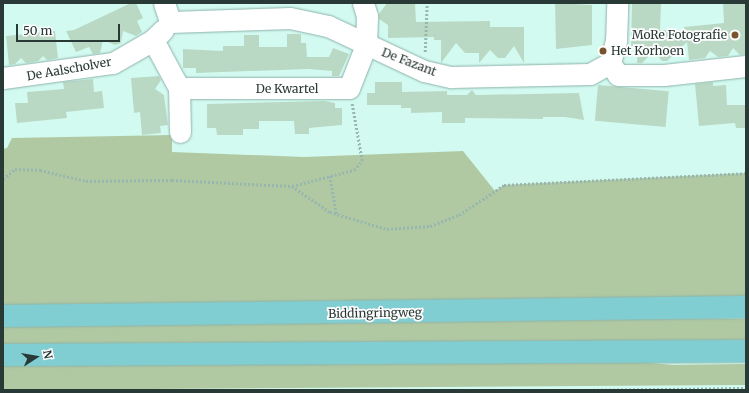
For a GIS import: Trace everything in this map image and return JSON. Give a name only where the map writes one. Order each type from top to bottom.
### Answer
[{"type":"main road","name":"Biddingringweg","points":[[3,316],[746,307]]},
{"type":"main road","points":[[3,355],[746,351]]},
{"type":"street","points":[[349,88],[366,45],[367,16],[363,3]]},
{"type":"street","points":[[617,3],[616,40],[610,63],[618,75],[664,75],[746,66]]},
{"type":"street","name":"De Fazant","points":[[167,12],[290,18],[328,26],[424,71],[451,77],[590,74],[610,63]]},
{"type":"street","name":"De Aalscholver","points":[[3,78],[113,63],[153,40],[167,12]]},
{"type":"street","points":[[153,40],[179,88],[180,132]]},
{"type":"street","name":"De Kwartel","points":[[179,88],[349,88]]},
{"type":"path","points":[[424,71],[427,3]]},
{"type":"path","points":[[3,179],[15,169],[40,170],[86,181],[172,180],[292,186],[354,170],[362,162],[349,88]]},
{"type":"path","points":[[292,186],[330,212],[387,229],[430,226],[459,215],[504,185],[746,173]]},
{"type":"path","points":[[330,176],[337,214]]},
{"type":"path","points":[[581,390],[746,388]]},
{"type":"green space","points":[[172,135],[172,152],[304,157],[463,151],[495,191],[504,185],[746,173],[746,302],[3,307],[3,149],[7,148],[12,138]]},
{"type":"green space","points":[[3,319],[746,319],[746,344],[3,344]]},
{"type":"green space","points":[[641,362],[673,365],[746,364],[746,385],[3,390],[3,364]]},
{"type":"building","points":[[131,3],[136,3],[143,18],[137,21],[142,32],[136,36],[123,31],[121,43],[115,45],[103,40],[100,53],[93,54],[89,47],[76,52],[66,31],[74,30]]},
{"type":"building","points":[[387,3],[415,3],[416,22],[490,21],[490,27],[524,27],[524,63],[514,46],[505,58],[498,58],[490,50],[479,63],[479,53],[465,53],[456,43],[441,63],[441,40],[434,40],[434,37],[388,38],[388,25],[379,19],[379,14]]},
{"type":"building","points":[[555,3],[592,5],[592,45],[556,49]]},
{"type":"building","points":[[723,3],[746,3],[746,54],[740,55],[733,48],[728,56],[718,57],[710,51],[705,58],[689,60],[687,42],[667,61],[662,61],[654,51],[642,63],[637,63],[638,48],[631,47],[632,4],[661,4],[660,30],[684,31],[684,27],[724,23]]},
{"type":"building","points":[[55,31],[58,58],[47,60],[43,56],[38,61],[26,63],[21,58],[15,64],[9,65],[6,36]]},
{"type":"building","points":[[287,34],[301,34],[301,43],[306,43],[307,57],[329,57],[333,48],[349,54],[339,76],[332,76],[332,71],[308,69],[196,73],[196,68],[183,68],[183,49],[223,51],[223,46],[244,46],[244,35],[259,35],[259,47],[287,47]]},
{"type":"building","points":[[159,76],[161,80],[155,89],[164,95],[168,125],[160,126],[161,133],[142,135],[140,112],[134,113],[131,78]]},
{"type":"building","points":[[93,79],[94,92],[102,91],[104,108],[66,112],[67,118],[17,123],[15,103],[28,103],[27,92],[64,89],[63,82]]},
{"type":"building","points":[[375,82],[402,82],[402,92],[447,91],[447,95],[467,95],[472,90],[476,95],[579,93],[584,120],[565,117],[543,117],[543,119],[465,118],[465,123],[442,123],[442,112],[411,113],[411,108],[401,108],[401,105],[367,105],[367,93],[375,93]]},
{"type":"building","points":[[713,82],[713,86],[726,85],[727,105],[746,105],[746,128],[736,128],[735,123],[699,126],[695,84]]},
{"type":"building","points":[[598,85],[669,91],[666,127],[595,121]]},
{"type":"building","points":[[325,101],[335,103],[335,108],[342,108],[342,125],[309,128],[309,134],[295,134],[294,121],[259,121],[259,129],[243,129],[243,135],[217,135],[216,128],[207,128],[207,104]]},
{"type":"place","name":"MoRe Fotografie","points":[[735,35]]},
{"type":"place","name":"Het Korhoen","points":[[603,51]]}]
